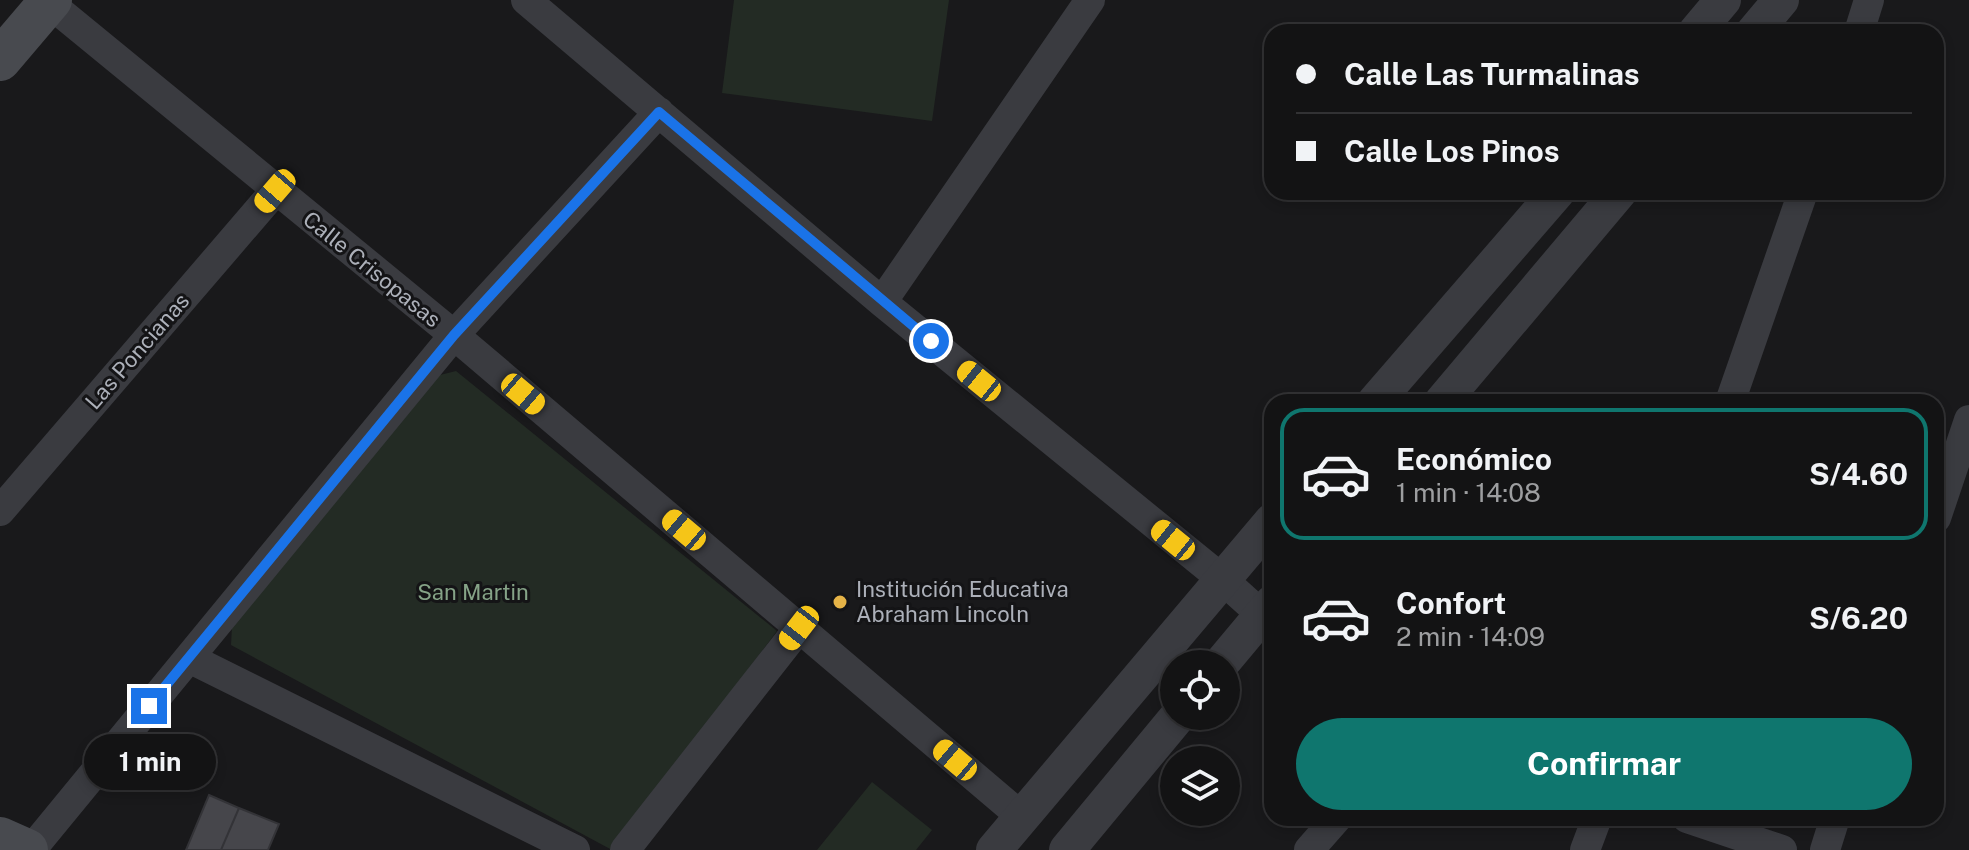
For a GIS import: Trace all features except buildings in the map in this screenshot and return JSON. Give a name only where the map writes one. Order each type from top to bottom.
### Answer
[{"type":"main road","points":[[0,60],[50,1]]},
{"type":"main road","points":[[0,838],[29,850]]},
{"type":"street","points":[[526,0],[882,302],[1264,610]]},
{"type":"street","points":[[882,302],[1090,0]]},
{"type":"street","points":[[1703,24],[1723,0]]},
{"type":"street","points":[[1761,24],[1781,0]]},
{"type":"street","points":[[1862,24],[1869,0]]},
{"type":"street","name":"Calle Crisopasas","points":[[50,1],[275,191],[454,335],[1022,817]]},
{"type":"street","points":[[29,850],[454,335],[659,112]]},
{"type":"street","name":"Las Poncianas","points":[[0,511],[275,191]]},
{"type":"street","points":[[1382,394],[1550,200]]},
{"type":"street","points":[[1449,394],[1612,200]]},
{"type":"street","points":[[1733,394],[1800,200]]},
{"type":"street","points":[[1951,485],[1969,420]]},
{"type":"street","points":[[994,850],[1264,530]]},
{"type":"street","points":[[1234,650],[1264,619]]},
{"type":"street","points":[[625,850],[799,628]]},
{"type":"street","points":[[189,658],[575,850]]},
{"type":"street","points":[[1067,850],[1166,730]]},
{"type":"street","points":[[1309,850],[1330,826]]},
{"type":"street","points":[[1585,850],[1594,826]]},
{"type":"street","points":[[1711,826],[1782,850]]},
{"type":"street","points":[[1825,850],[1832,826]]},
{"type":"green space","points":[[734,0],[949,0],[932,121],[722,93]]},
{"type":"green space","name":"San Martin","points":[[456,371],[777,631],[612,850],[231,645],[232,626],[440,375]]},
{"type":"green space","points":[[872,782],[932,830],[916,850],[817,850]]},
{"type":"place","name":"Institución Educativa Abraham Lincoln","points":[[840,602]]},
{"type":"route","points":[[149,706],[454,335],[659,112],[931,341]]}]
